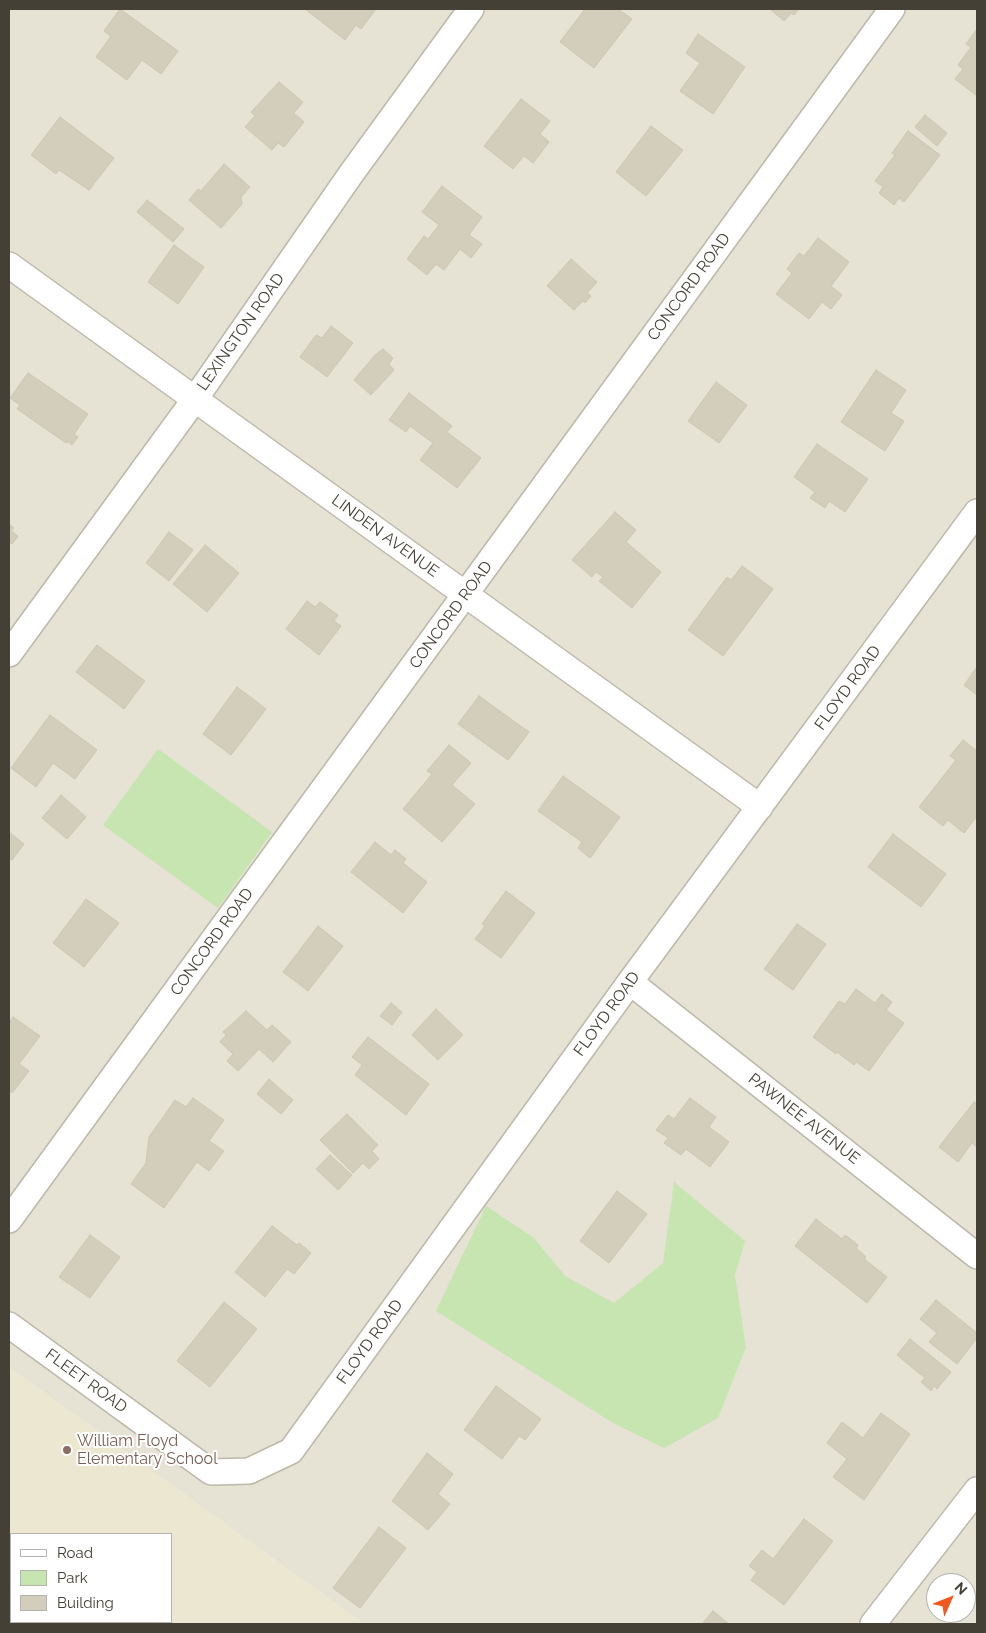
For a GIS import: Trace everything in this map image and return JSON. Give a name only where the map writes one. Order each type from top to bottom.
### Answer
[{"type":"street","name":"LEXINGTON ROAD","points":[[9,654],[195,399],[346,182],[471,9]]},
{"type":"street","name":"CONCORD ROAD","points":[[9,1220],[892,9]]},
{"type":"street","name":"LINDEN AVENUE","points":[[9,265],[760,807]]},
{"type":"street","name":"FLOYD ROAD","points":[[211,1472],[250,1471],[291,1451],[630,982],[977,512]]},
{"type":"street","name":"PAWNEE AVENUE","points":[[630,982],[977,1256]]},
{"type":"street","name":"FLEET ROAD","points":[[9,1325],[211,1472]]},
{"type":"street","points":[[873,1624],[977,1490]]},
{"type":"shaded area","points":[[9,9],[977,9],[977,1624],[364,1624],[9,1367]]},
{"type":"shaded area","name":"William Floyd Elementary School","points":[[9,1367],[364,1624],[9,1624]]},
{"type":"green space","points":[[158,749],[272,832],[218,908],[103,825]]},
{"type":"green space","points":[[674,1182],[745,1241],[735,1275],[746,1347],[718,1418],[664,1448],[613,1423],[436,1311],[486,1206],[534,1238],[565,1276],[614,1303],[663,1263]]},
{"type":"building","points":[[120,9],[178,51],[161,74],[142,60],[127,80],[96,57],[111,36],[104,31]]},
{"type":"building","points":[[305,9],[376,9],[361,29],[356,25],[345,40]]},
{"type":"building","points":[[585,9],[618,9],[632,19],[594,68],[560,42]]},
{"type":"building","points":[[770,9],[799,9],[794,15],[791,13],[784,21]]},
{"type":"building","points":[[977,29],[977,96],[955,79],[963,69],[958,65],[971,47],[966,44]]},
{"type":"building","points":[[698,34],[745,67],[713,114],[680,91],[700,63],[686,53]]},
{"type":"building","points":[[279,82],[303,102],[294,113],[304,122],[284,147],[278,143],[272,150],[245,127],[255,116],[251,112]]},
{"type":"building","points":[[521,99],[550,121],[540,134],[549,142],[533,163],[524,156],[513,169],[484,146]]},
{"type":"building","points":[[925,115],[947,133],[937,146],[915,127]]},
{"type":"building","points":[[60,117],[114,158],[89,190],[59,170],[56,174],[31,155]]},
{"type":"building","points":[[651,126],[683,150],[646,196],[616,172]]},
{"type":"building","points":[[908,131],[940,155],[904,202],[899,198],[894,205],[879,193],[883,187],[875,181],[895,155],[892,153]]},
{"type":"building","points":[[224,164],[250,187],[241,197],[242,204],[221,228],[189,200],[198,189],[201,191]]},
{"type":"building","points":[[442,186],[482,217],[469,235],[482,244],[471,258],[460,249],[444,270],[436,264],[427,275],[407,259],[424,236],[428,239],[439,225],[422,212]]},
{"type":"building","points":[[147,200],[184,229],[173,242],[137,212]]},
{"type":"building","points":[[818,238],[849,262],[831,286],[842,295],[831,309],[822,302],[809,319],[776,294],[792,273],[787,269],[799,253],[804,256]]},
{"type":"building","points":[[174,245],[204,267],[178,304],[148,282]]},
{"type":"building","points":[[571,259],[597,282],[587,293],[591,296],[585,303],[583,301],[574,310],[547,286]]},
{"type":"building","points":[[331,326],[353,343],[327,377],[300,357],[316,335],[322,338]]},
{"type":"building","points":[[383,349],[393,358],[389,364],[394,370],[371,395],[354,380],[375,355]]},
{"type":"building","points":[[876,370],[906,390],[891,413],[904,421],[885,451],[841,422]]},
{"type":"building","points":[[28,373],[88,414],[74,434],[78,437],[72,445],[67,441],[66,443],[17,409],[20,405],[10,398]]},
{"type":"building","points":[[716,382],[747,405],[719,443],[688,421]]},
{"type":"building","points":[[409,393],[452,426],[447,432],[481,458],[457,488],[420,460],[433,443],[410,426],[406,432],[389,420]]},
{"type":"building","points":[[817,444],[868,479],[845,512],[829,501],[825,508],[810,498],[815,492],[794,477]]},
{"type":"building","points":[[615,512],[636,530],[626,542],[661,572],[632,608],[599,581],[603,577],[596,572],[592,577],[572,560]]},
{"type":"building","points":[[9,524],[14,528],[11,531],[18,536],[12,544],[9,542]]},
{"type":"building","points":[[169,532],[193,550],[169,581],[146,563]]},
{"type":"building","points":[[205,545],[239,573],[207,612],[173,584]]},
{"type":"building","points":[[742,566],[773,589],[723,656],[688,630],[727,577],[731,580]]},
{"type":"building","points":[[307,601],[315,607],[320,602],[338,615],[334,621],[341,626],[319,655],[286,629]]},
{"type":"building","points":[[97,645],[145,681],[124,709],[76,672]]},
{"type":"building","points":[[977,667],[977,695],[964,685]]},
{"type":"building","points":[[237,687],[266,709],[231,755],[203,734]]},
{"type":"building","points":[[479,696],[529,732],[508,760],[458,724]]},
{"type":"building","points":[[50,715],[97,750],[75,779],[53,763],[36,787],[11,768]]},
{"type":"building","points":[[963,740],[977,751],[977,816],[964,833],[948,820],[943,826],[919,807],[956,760],[950,756]]},
{"type":"building","points":[[449,745],[471,763],[452,785],[475,804],[442,842],[403,809],[432,774],[427,771]]},
{"type":"building","points":[[563,776],[620,817],[590,858],[578,848],[582,842],[538,811]]},
{"type":"building","points":[[61,795],[86,817],[67,839],[42,818]]},
{"type":"building","points":[[9,832],[24,844],[12,860],[9,858]]},
{"type":"building","points":[[893,834],[946,874],[921,907],[868,867]]},
{"type":"building","points":[[375,842],[391,855],[395,850],[406,859],[403,863],[427,882],[403,913],[351,872]]},
{"type":"building","points":[[506,891],[535,913],[501,958],[475,939],[485,926],[482,924]]},
{"type":"building","points":[[86,899],[119,923],[84,967],[53,943]]},
{"type":"building","points":[[797,924],[826,944],[793,990],[764,969]]},
{"type":"building","points":[[318,926],[343,946],[308,991],[283,972]]},
{"type":"building","points":[[856,989],[875,1003],[882,994],[892,1002],[886,1010],[904,1023],[869,1071],[856,1062],[854,1065],[813,1037],[839,1001],[845,1004]]},
{"type":"building","points":[[391,1003],[402,1012],[392,1025],[380,1016]]},
{"type":"building","points":[[436,1009],[463,1035],[438,1060],[412,1035]]},
{"type":"building","points":[[246,1011],[267,1030],[272,1025],[291,1042],[273,1062],[259,1049],[238,1071],[227,1061],[233,1054],[220,1042],[226,1035],[223,1032]]},
{"type":"building","points":[[13,1017],[40,1036],[19,1064],[29,1071],[12,1093],[9,1090],[9,1024]]},
{"type":"building","points":[[368,1037],[429,1084],[406,1115],[355,1075],[362,1065],[352,1057]]},
{"type":"building","points":[[269,1079],[293,1100],[281,1114],[257,1094]]},
{"type":"building","points":[[193,1098],[224,1120],[209,1141],[224,1151],[209,1171],[197,1162],[164,1208],[131,1184],[146,1163],[149,1137],[175,1100],[186,1107]]},
{"type":"building","points":[[690,1098],[716,1117],[709,1127],[729,1142],[710,1167],[686,1149],[681,1155],[664,1143],[668,1138],[656,1130],[668,1115],[674,1119]]},
{"type":"building","points":[[974,1102],[977,1104],[977,1147],[972,1143],[958,1162],[939,1147]]},
{"type":"building","points":[[347,1114],[378,1145],[372,1151],[379,1159],[369,1169],[363,1163],[353,1173],[320,1140]]},
{"type":"building","points":[[330,1155],[352,1175],[338,1190],[316,1169]]},
{"type":"building","points":[[617,1191],[647,1214],[609,1263],[580,1241]]},
{"type":"building","points":[[816,1219],[842,1239],[845,1235],[858,1245],[856,1248],[866,1257],[864,1259],[887,1277],[867,1303],[795,1246]]},
{"type":"building","points":[[272,1226],[311,1253],[294,1274],[287,1269],[265,1297],[235,1272]]},
{"type":"building","points":[[90,1235],[120,1257],[90,1298],[59,1277]]},
{"type":"building","points":[[936,1300],[977,1333],[977,1338],[957,1364],[929,1342],[937,1333],[920,1319]]},
{"type":"building","points":[[224,1302],[257,1329],[210,1387],[177,1361]]},
{"type":"building","points":[[910,1339],[951,1372],[937,1389],[934,1386],[931,1391],[921,1382],[925,1378],[897,1355]]},
{"type":"building","points":[[496,1386],[541,1419],[525,1440],[519,1436],[502,1459],[464,1430]]},
{"type":"building","points":[[881,1413],[910,1434],[864,1500],[833,1477],[847,1459],[827,1443],[842,1422],[863,1438]]},
{"type":"building","points":[[427,1453],[453,1474],[438,1494],[450,1504],[428,1530],[392,1501]]},
{"type":"building","points":[[804,1519],[833,1541],[784,1605],[751,1580],[757,1572],[749,1566],[762,1550],[773,1559]]},
{"type":"building","points":[[379,1527],[406,1548],[360,1608],[333,1588]]},
{"type":"building","points":[[713,1611],[729,1624],[702,1624]]},
{"type":"place","name":"William Floyd Elementary School","points":[[67,1450]]}]
